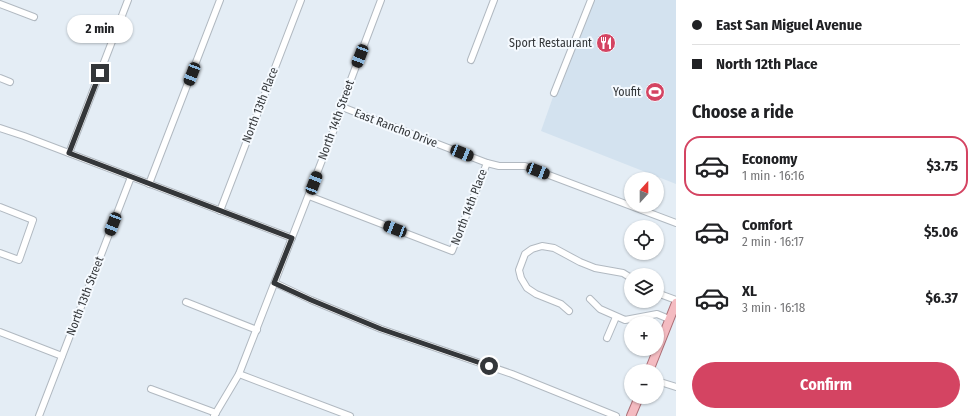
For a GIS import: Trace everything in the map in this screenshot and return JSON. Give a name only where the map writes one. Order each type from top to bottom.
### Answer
[{"type":"main road","points":[[652,364],[676,302]]},
{"type":"main road","points":[[631,416],[636,404]]},
{"type":"street","points":[[69,153],[128,0]]},
{"type":"street","points":[[149,184],[220,0]]},
{"type":"street","name":"North 13th Place","points":[[220,211],[301,0]]},
{"type":"street","name":"North 14th Street","points":[[215,415],[239,374],[257,330],[338,119],[381,0]]},
{"type":"street","points":[[471,60],[494,0]]},
{"type":"street","points":[[554,93],[591,0]]},
{"type":"street","points":[[0,4],[34,17]]},
{"type":"street","points":[[0,78],[10,82]]},
{"type":"street","name":"East Rancho Drive","points":[[342,107],[486,164],[499,166],[524,166],[676,223]]},
{"type":"street","points":[[0,128],[292,238]]},
{"type":"street","name":"North 14th Place","points":[[309,196],[452,251],[486,164]]},
{"type":"street","name":"North 13th Street","points":[[39,416],[131,177]]},
{"type":"street","points":[[0,207],[34,220],[18,260],[0,253]]},
{"type":"street","points":[[569,311],[561,304],[536,294],[527,288],[521,278],[519,270],[525,254],[532,249],[542,246],[554,248],[595,268],[624,274]]},
{"type":"street","points":[[274,283],[381,329],[512,374],[616,416]]},
{"type":"street","points":[[664,296],[676,302]]},
{"type":"street","points":[[590,299],[600,309],[625,320],[657,314],[669,319]]},
{"type":"street","points":[[186,302],[257,330]]},
{"type":"street","points":[[607,338],[616,317]]},
{"type":"street","points":[[0,332],[62,356]]},
{"type":"street","points":[[239,374],[350,416]]},
{"type":"street","points":[[664,383],[676,387]]},
{"type":"street","points":[[151,389],[215,415]]},
{"type":"shaded area","points":[[587,0],[676,0],[676,184],[664,179],[664,172],[645,172],[541,131]]},
{"type":"place","name":"Sport Restaurant","points":[[606,43]]},
{"type":"place","name":"Youfit","points":[[655,92]]},
{"type":"route","points":[[100,73],[69,153],[292,238],[274,283],[381,329],[489,366]]}]
